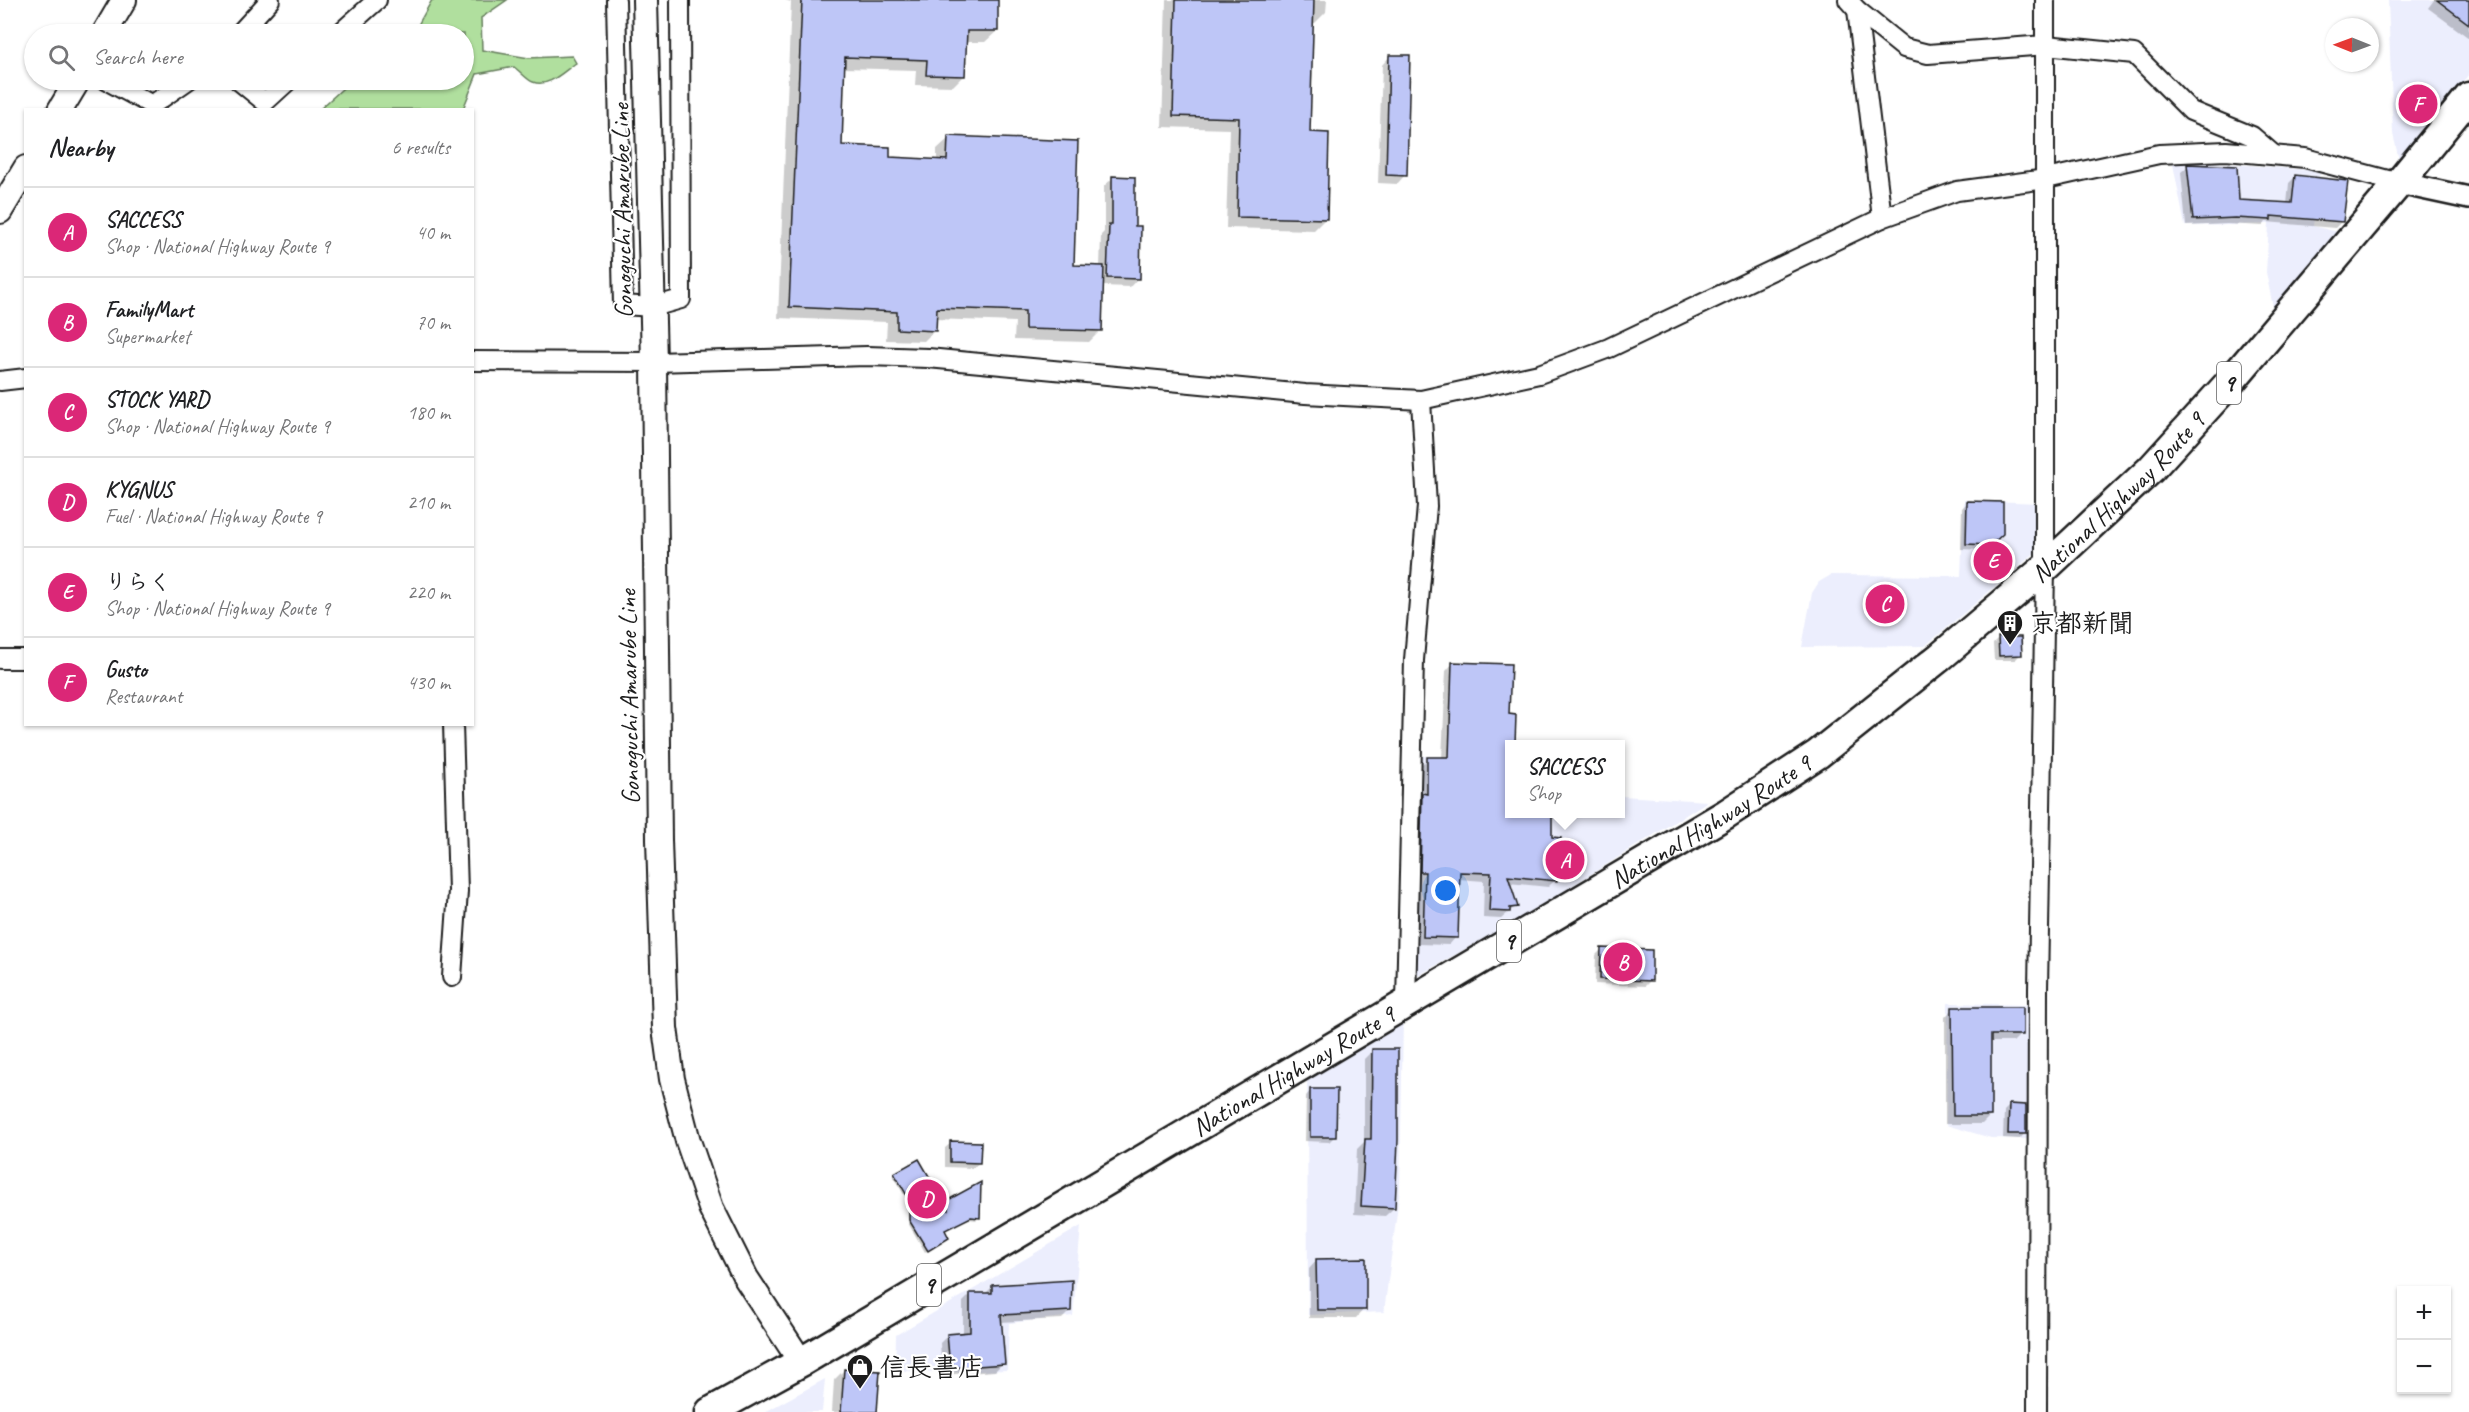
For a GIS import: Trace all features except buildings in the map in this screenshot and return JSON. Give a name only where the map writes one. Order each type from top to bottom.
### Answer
[{"type":"highway","name":"National Highway Route 9","points":[[710,1412],[801,1362],[1726,814],[1818,754],[1940,657],[2045,568],[2151,469],[2230,382],[2469,97]]},
{"type":"main road","points":[[110,24],[124,0]]},
{"type":"main road","name":"Gonoguchi Amarube Line","points":[[645,0],[654,362],[661,954],[668,1048],[672,1079],[688,1141],[711,1208],[746,1278],[801,1362]]},
{"type":"main road","points":[[61,108],[72,90]]},
{"type":"main road","points":[[0,211],[24,172]]},
{"type":"street","points":[[248,24],[270,0]]},
{"type":"street","points":[[350,24],[377,0]]},
{"type":"street","points":[[616,0],[622,305],[653,307],[681,299],[680,0]]},
{"type":"street","points":[[2037,1412],[2038,989],[2045,568],[2045,0]]},
{"type":"street","points":[[1852,5],[1904,48],[1928,54],[2046,45],[2134,54],[2191,111],[2252,136],[2274,155]]},
{"type":"street","points":[[1852,5],[1882,218]]},
{"type":"street","points":[[125,90],[153,105],[174,90]]},
{"type":"street","points":[[246,90],[260,106],[278,90]]},
{"type":"street","points":[[474,361],[654,362],[855,357],[928,358],[1305,394],[1421,400],[1539,374],[1609,348],[1882,218],[1957,191],[2046,179],[2159,154],[2226,151],[2305,158],[2399,183],[2469,198]]},
{"type":"street","points":[[0,381],[24,378]]},
{"type":"street","points":[[1406,1002],[1414,660],[1427,506],[1421,400]]},
{"type":"street","points":[[0,659],[24,658]]},
{"type":"street","points":[[452,977],[458,891],[453,726]]},
{"type":"shaded area","points":[[2388,0],[2469,0],[2469,74],[2399,160],[2393,134]]},
{"type":"shaded area","points":[[2172,159],[2320,171],[2313,226],[2342,233],[2274,312],[2266,272],[2269,224],[2185,226]]},
{"type":"shaded area","points":[[1964,500],[2043,503],[2042,547],[1925,646],[1802,647],[1812,593],[1819,582],[1831,575],[1961,576]]},
{"type":"shaded area","points":[[1418,756],[1505,756],[1505,818],[1625,818],[1625,796],[1708,801],[1524,916],[1419,975],[1413,966]]},
{"type":"shaded area","points":[[1948,1003],[2029,1005],[2029,1139],[1991,1138],[1946,1125]]},
{"type":"shaded area","points":[[1403,1019],[1400,1189],[1384,1312],[1308,1315],[1307,1073]]},
{"type":"shaded area","points":[[1081,1226],[1073,1316],[1009,1323],[1007,1370],[895,1371],[896,1335]]},
{"type":"shaded area","points":[[825,1379],[822,1412],[765,1412]]},
{"type":"green space","points":[[432,0],[507,0],[481,18],[482,50],[529,58],[572,56],[576,63],[545,83],[531,81],[514,67],[477,74],[474,82],[474,24],[419,24]]},
{"type":"green space","points":[[341,90],[471,90],[463,108],[321,108]]},
{"type":"place","name":"Gusto","points":[[2418,104]]},
{"type":"place","name":"りらく","points":[[1993,561]]},
{"type":"place","name":"STOCK YARD","points":[[1885,604]]},
{"type":"place","name":"京都新聞","points":[[2010,646]]},
{"type":"place","name":"SACCESS","points":[[1565,860]]},
{"type":"place","name":"FamilyMart","points":[[1623,962]]},
{"type":"place","name":"KYGNUS","points":[[927,1199]]},
{"type":"place","name":"信長書店","points":[[860,1390]]}]
